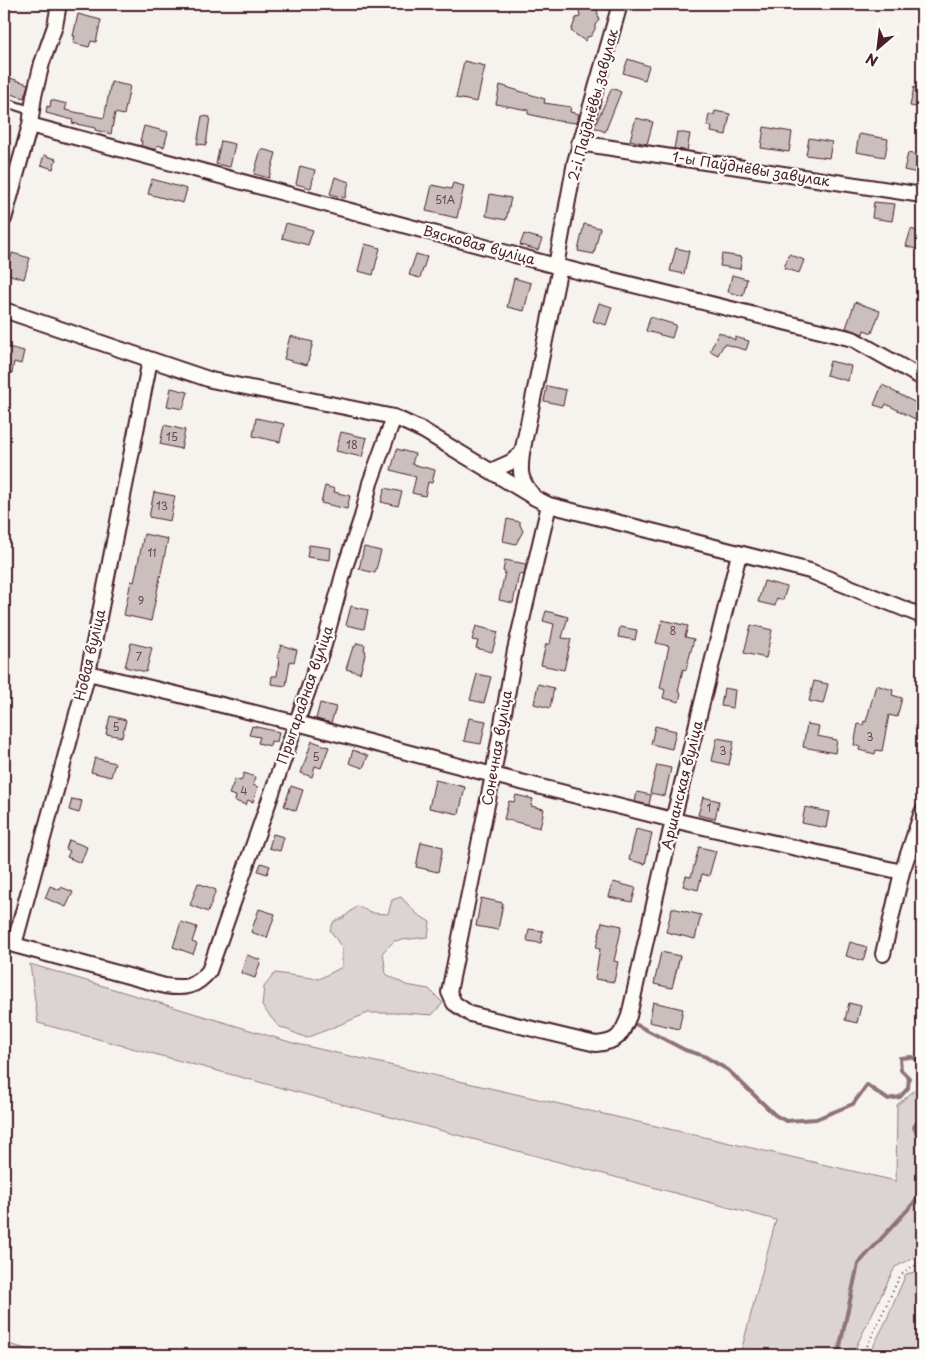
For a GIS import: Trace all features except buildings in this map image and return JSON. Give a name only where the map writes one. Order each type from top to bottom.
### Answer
[{"type":"street","points":[[4,219],[31,118],[42,63],[55,26],[59,4]]},
{"type":"street","name":"2-і Паўднёвы завулак","points":[[535,498],[523,483],[521,476],[522,452],[558,266],[579,143],[620,4]]},
{"type":"street","name":"Вясковая вуліца","points":[[31,118],[558,266],[853,339],[922,378]]},
{"type":"street","name":"1-ы Паўднёвы завулак","points":[[579,143],[922,195]]},
{"type":"street","points":[[4,310],[210,380],[394,417],[424,431],[549,505],[810,571],[922,616]]},
{"type":"street","name":"Новая вуліца","points":[[150,360],[88,672],[14,946],[177,988],[190,986],[202,980],[210,971]]},
{"type":"street","name":"Прыгарадная вуліца","points":[[210,971],[324,645],[346,564],[362,517],[370,483],[394,417]]},
{"type":"street","points":[[491,471],[511,462],[522,452]]},
{"type":"street","name":"Сонечная вуліца","points":[[449,992],[493,775],[515,650],[549,505]]},
{"type":"street","name":"Аршанская вуліца","points":[[449,992],[454,1004],[470,1014],[596,1044],[612,1042],[622,1033],[629,1016],[673,820],[739,554]]},
{"type":"street","points":[[88,672],[297,723],[673,820],[902,872]]},
{"type":"street","points":[[883,954],[902,872],[922,812]]},
{"type":"lane","points":[[4,102],[31,118]]},
{"type":"path","points":[[863,1355],[900,1276],[911,1267],[922,1264]]},
{"type":"shaded area","points":[[401,897],[417,914],[430,922],[428,937],[394,941],[383,952],[386,974],[406,985],[429,989],[443,1003],[432,1015],[368,1013],[307,1038],[278,1026],[262,1006],[264,987],[275,973],[319,979],[342,967],[342,948],[330,930],[334,921],[343,918],[357,906],[373,913],[388,914],[392,900]]},
{"type":"shaded area","points":[[30,964],[293,1043],[896,1181],[897,1105],[922,1084],[922,1254],[895,1267],[852,1355],[740,1355],[776,1220],[38,1023]]},
{"type":"shaded area","points":[[922,1270],[922,1355],[869,1355],[906,1274]]},
{"type":"shaded area","points":[[4,1343],[50,1355],[4,1355]]},
{"type":"waterway","points":[[637,1025],[685,1050],[704,1056],[728,1070],[775,1115],[786,1121],[816,1119],[853,1104],[867,1085],[887,1099],[900,1097],[908,1088],[909,1078],[901,1070],[900,1058],[911,1057],[922,1061]]},
{"type":"waterway","points":[[922,1115],[914,1127],[922,1146]]},
{"type":"waterway","points":[[838,1355],[858,1264],[922,1194]]}]
